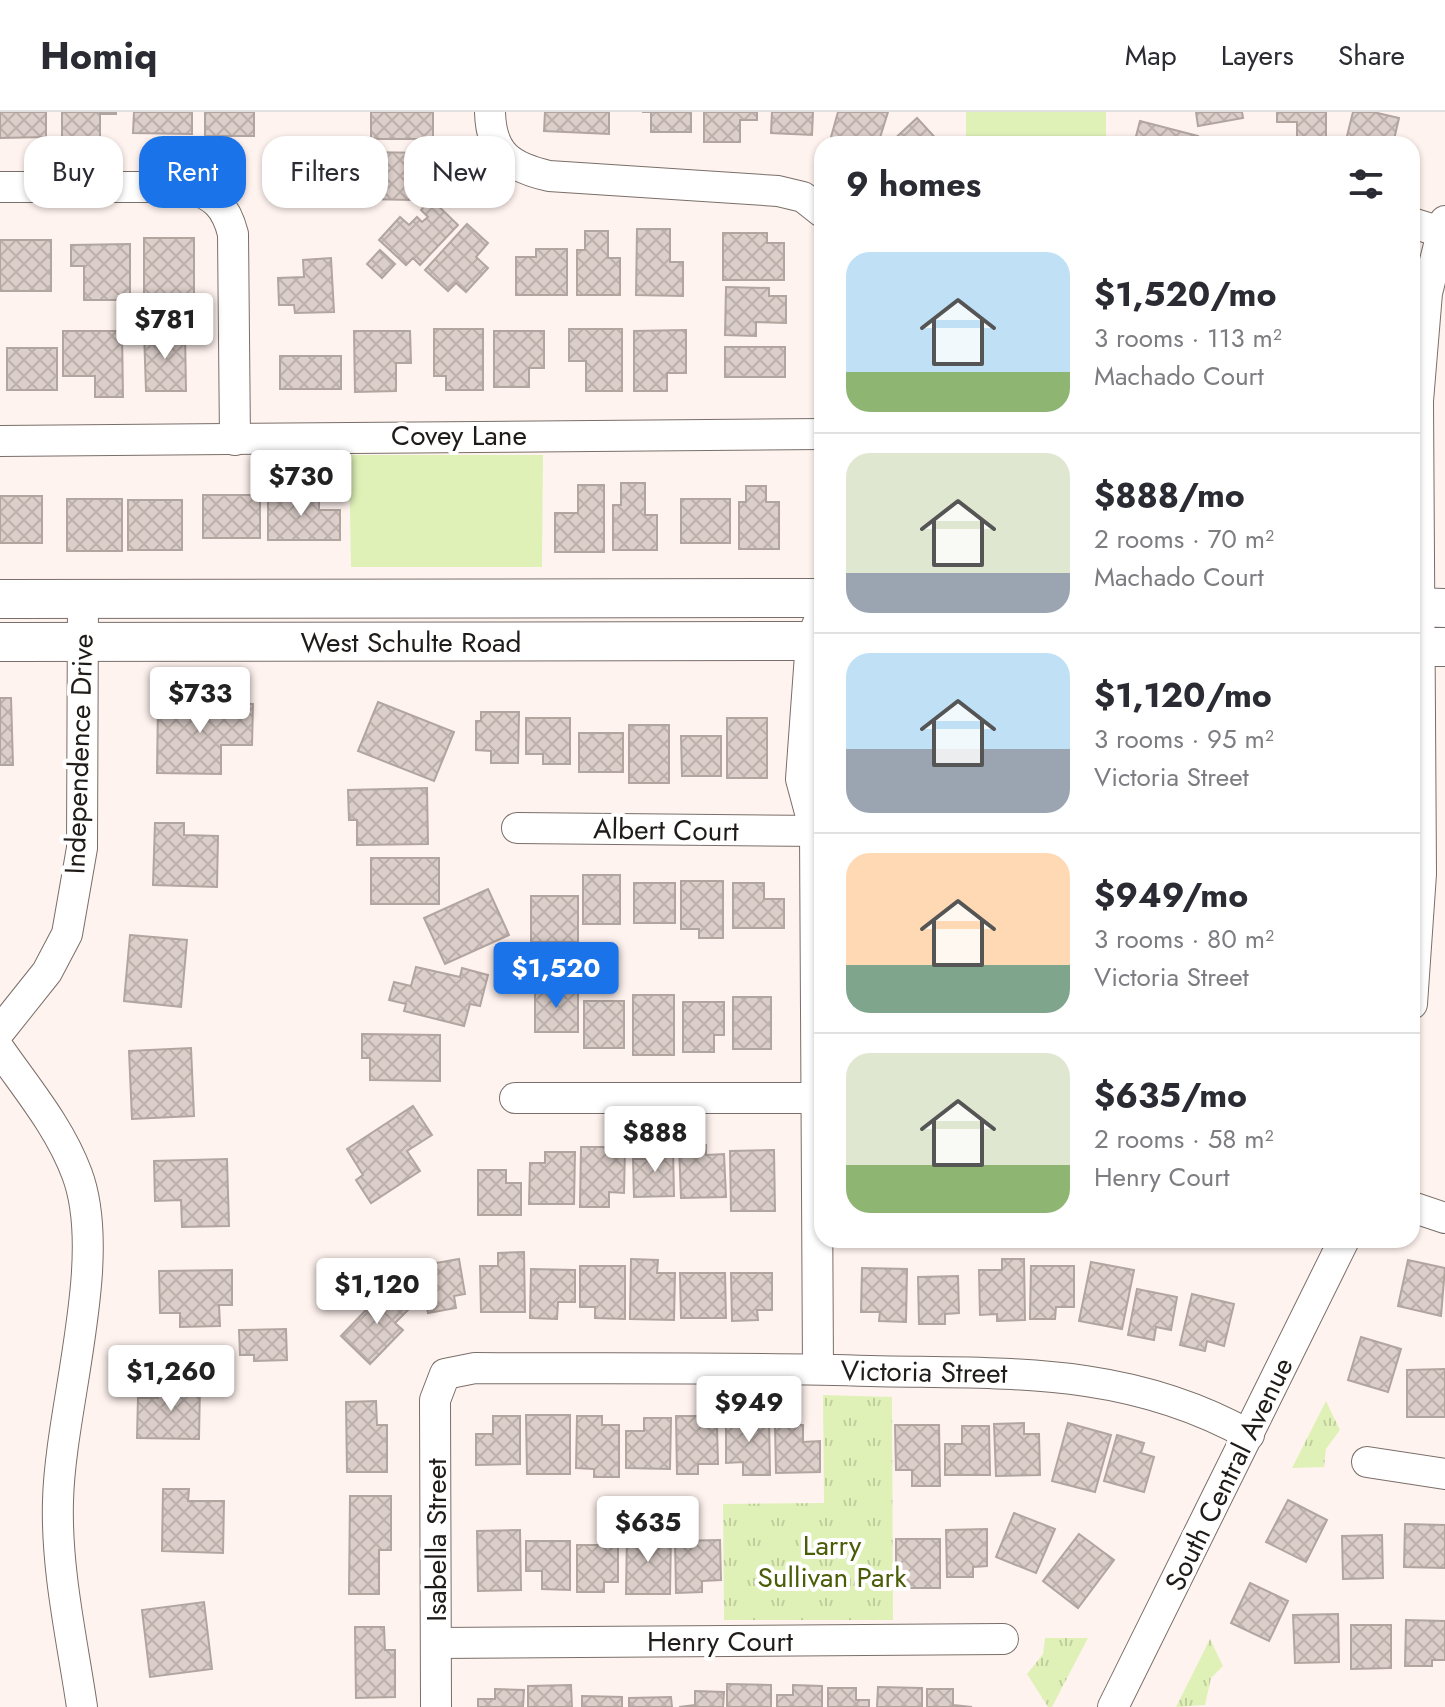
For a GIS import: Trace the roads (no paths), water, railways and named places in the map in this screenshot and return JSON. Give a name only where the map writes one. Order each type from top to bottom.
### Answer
[{"type":"main road","name":"West Schulte Road","points":[[0,599],[814,598]]},
{"type":"main road","name":"West Schulte Road","points":[[0,642],[814,632]]},
{"type":"street","points":[[490,112],[492,137],[503,156],[522,170],[549,176],[778,191],[803,197],[814,206]]},
{"type":"street","points":[[0,187],[187,187],[207,193],[227,210],[233,234],[235,440]]},
{"type":"street","points":[[1420,224],[1443,226],[1422,334],[1420,368]]},
{"type":"street","name":"Covey Lane","points":[[0,441],[235,440],[344,435],[814,434]]},
{"type":"street","points":[[1420,460],[1425,607],[1420,919]]},
{"type":"street","name":"Independence Drive","points":[[0,1031],[47,972],[67,934],[82,848],[83,599]]},
{"type":"street","points":[[814,667],[801,779],[814,808]]},
{"type":"street","name":"Albert Court","points":[[517,828],[814,822]]},
{"type":"street","points":[[0,1050],[60,1136],[78,1177],[86,1220],[86,1282],[58,1500],[59,1562],[82,1707]]},
{"type":"street","points":[[515,1098],[814,1098]]},
{"type":"street","points":[[1420,1210],[1445,1218]]},
{"type":"street","points":[[818,1248],[818,1369]]},
{"type":"street","name":"South Central Avenue","points":[[1113,1707],[1340,1248]]},
{"type":"street","name":"Victoria Street","points":[[445,1374],[475,1368],[818,1369],[1055,1375],[1097,1381],[1204,1410],[1249,1435]]},
{"type":"street","name":"Isabella Street","points":[[436,1707],[435,1400],[445,1374]]},
{"type":"street","points":[[1367,1462],[1445,1474]]},
{"type":"street","name":"Henry Court","points":[[436,1643],[1003,1639]]},
{"type":"park label","name":"Larry Sullivan Park","points":[[832,1561]]}]
